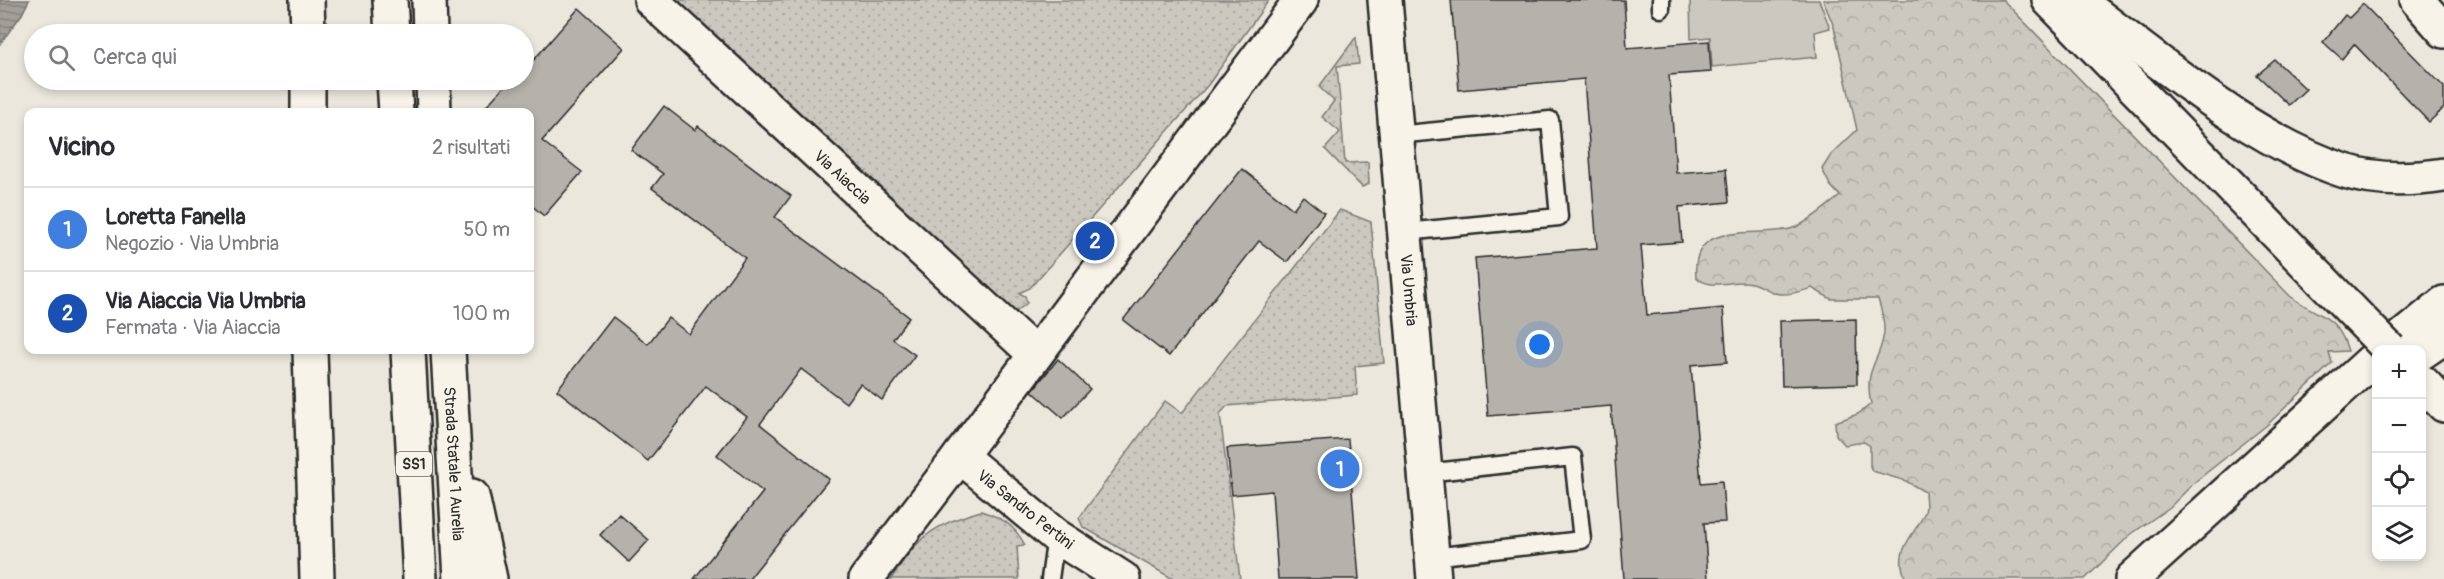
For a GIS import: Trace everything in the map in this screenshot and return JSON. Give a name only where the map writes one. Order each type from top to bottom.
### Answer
[{"type":"main road","points":[[308,0],[308,24]]},
{"type":"main road","points":[[390,0],[391,24]]},
{"type":"main road","points":[[429,0],[430,24]]},
{"type":"main road","name":"Via Aiaccia","points":[[651,0],[1035,354]]},
{"type":"main road","points":[[866,579],[1301,0]]},
{"type":"main road","name":"Via Umbria","points":[[1385,0],[1433,568]]},
{"type":"main road","points":[[2049,0],[2383,345]]},
{"type":"main road","points":[[2077,0],[2234,114],[2318,161],[2346,172],[2388,179],[2444,175]]},
{"type":"main road","points":[[2417,0],[2444,32]]},
{"type":"main road","points":[[308,90],[308,108]]},
{"type":"main road","points":[[395,90],[396,108]]},
{"type":"main road","points":[[433,90],[434,108]]},
{"type":"main road","points":[[2394,345],[2444,303]]},
{"type":"main road","points":[[2426,349],[2444,337]]},
{"type":"main road","points":[[310,354],[317,579]]},
{"type":"main road","name":"SS1","points":[[408,354],[420,579]]},
{"type":"main road","name":"Strada Statale 1 Aurelia","points":[[448,354],[461,579]]},
{"type":"main road","points":[[2132,579],[2250,469],[2372,361]]},
{"type":"main road","points":[[2250,469],[2372,386]]},
{"type":"main road","points":[[2426,387],[2444,405]]},
{"type":"main road","points":[[452,400],[490,579]]},
{"type":"main road","name":"Via Sandro Pertini","points":[[960,456],[1056,536],[1123,579]]},
{"type":"lane","points":[[1396,135],[1550,120],[1559,217],[1405,232]]},
{"type":"lane","points":[[1425,473],[1573,456],[1582,540],[1433,568]]},
{"type":"lane","points":[[1050,579],[1056,536]]},
{"type":"green space","points":[[665,0],[1269,0],[1208,85],[1030,288],[1019,293],[1025,296],[1027,303],[1012,315]]},
{"type":"green space","points":[[1690,0],[1819,0],[1830,28],[1815,32],[1817,57],[1712,67],[1710,37],[1691,39]]},
{"type":"green space","points":[[1823,0],[2003,0],[2290,296],[2332,322],[2343,339],[2348,351],[2329,352],[2332,363],[2267,425],[2196,481],[2170,507],[2130,535],[2085,579],[1906,579],[1902,568],[1903,551],[1925,512],[1925,492],[1906,481],[1872,471],[1870,446],[1864,442],[1845,445],[1836,435],[1835,422],[1858,414],[1871,404],[1869,381],[1884,332],[1878,299],[1831,299],[1812,288],[1780,294],[1750,282],[1713,284],[1696,277],[1697,258],[1704,245],[1715,238],[1730,234],[1779,231],[1799,226],[1840,196],[1830,185],[1822,169],[1831,155],[1857,130],[1834,27]]},
{"type":"green space","points":[[1356,37],[1359,64],[1337,66],[1345,163],[1368,162],[1369,184],[1362,187],[1325,149],[1340,132],[1322,117],[1334,101],[1319,87]]},
{"type":"green space","points":[[1340,210],[1371,222],[1384,363],[1355,366],[1357,395],[1227,406],[1220,414],[1240,579],[1173,579],[1083,527],[1079,518],[1165,401],[1182,413]]},
{"type":"green space","points":[[981,511],[1007,523],[1017,532],[1025,545],[1017,546],[1019,579],[891,579],[910,553],[928,534],[950,522]]},
{"type":"shaded area","points":[[0,0],[29,0],[22,14],[0,44]]},
{"type":"building","points":[[1451,0],[1624,0],[1627,48],[1709,41],[1711,72],[1669,75],[1676,173],[1726,169],[1729,202],[1679,207],[1682,242],[1641,245],[1647,315],[1723,308],[1727,362],[1691,365],[1701,483],[1722,481],[1725,522],[1704,523],[1708,579],[1624,579],[1611,406],[1488,416],[1475,258],[1597,248],[1584,79],[1459,90]]},
{"type":"building","points":[[2363,4],[2444,87],[2444,108],[2429,122],[2354,44],[2342,59],[2323,42],[2345,15],[2349,18]]},
{"type":"building","points":[[579,8],[624,48],[542,141],[582,172],[544,216],[534,207],[534,108],[485,108],[501,90],[534,90],[534,60]]},
{"type":"building","points":[[2275,60],[2306,89],[2289,105],[2257,75]]},
{"type":"building","points":[[664,106],[695,130],[698,126],[791,196],[775,217],[909,317],[893,339],[915,355],[882,400],[860,384],[846,403],[801,369],[760,424],[829,479],[749,579],[694,579],[763,492],[717,455],[747,417],[706,386],[648,461],[557,390],[613,317],[648,344],[668,318],[689,334],[745,258],[652,188],[663,174],[631,150]]},
{"type":"building","points":[[1242,169],[1293,209],[1303,196],[1324,213],[1287,262],[1259,241],[1169,356],[1123,320]]},
{"type":"building","points":[[1856,319],[1857,384],[1782,386],[1780,321]]},
{"type":"building","points":[[1058,359],[1090,389],[1063,418],[1032,391]]},
{"type":"building","points":[[1348,439],[1359,579],[1278,579],[1272,491],[1232,495],[1227,448]]},
{"type":"building","points":[[619,514],[649,540],[629,562],[600,535]]},
{"type":"place","name":"Via Aiaccia Via Umbria","points":[[1095,241]]},
{"type":"place","name":"Loretta Fanella","points":[[1340,469]]}]
